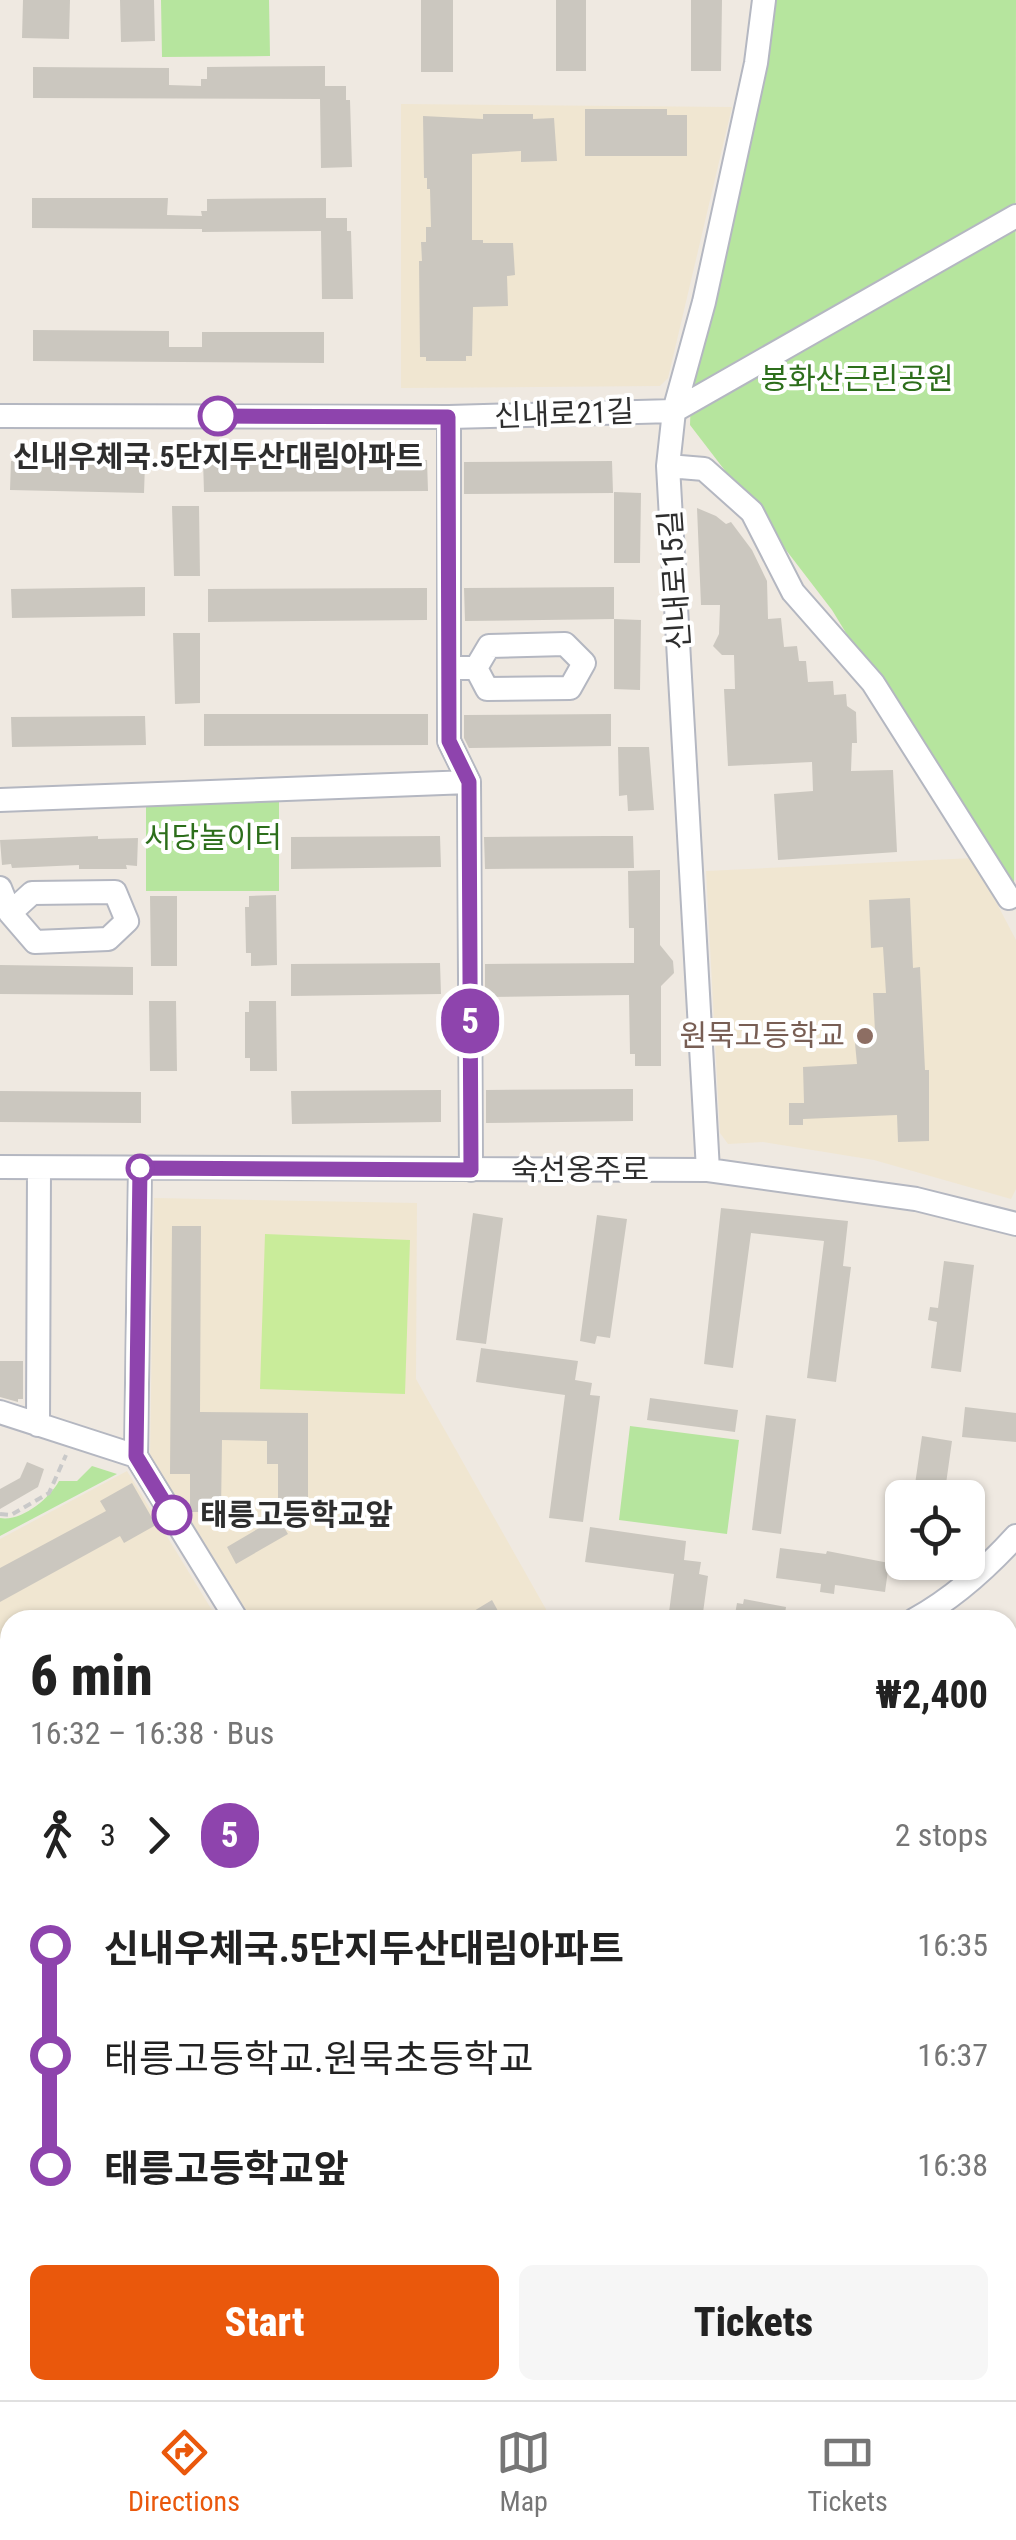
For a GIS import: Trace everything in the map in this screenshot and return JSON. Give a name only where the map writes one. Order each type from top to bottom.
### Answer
[{"type":"street","name":"신내로15길","points":[[708,1170],[668,466],[674,411],[704,302],[756,64],[764,0]]},
{"type":"street","name":"신내로21길","points":[[0,416],[448,417],[674,411],[1016,216]]},
{"type":"street","points":[[448,417],[449,741],[469,782],[471,1170]]},
{"type":"street","points":[[668,466],[704,469],[752,512],[793,592],[874,683],[1008,898]]},
{"type":"street","points":[[449,668],[476,668]]},
{"type":"street","points":[[0,800],[469,782]]},
{"type":"street","points":[[0,888],[10,913]]},
{"type":"street","name":"숙선옹주로","points":[[0,1168],[708,1170],[916,1199],[1016,1224]]},
{"type":"street","points":[[38,1425],[39,1168]]},
{"type":"street","points":[[140,1168],[136,1456],[231,1610]]},
{"type":"street","points":[[0,1412],[136,1456]]},
{"type":"street","points":[[932,1610],[1005,1565],[1016,1536]]},
{"type":"path","points":[[0,1514],[10,1515],[49,1493],[66,1455]]},
{"type":"shaded area","points":[[401,104],[732,107],[668,378],[660,386],[401,388]]},
{"type":"shaded area","name":"원묵고등학교","points":[[973,858],[1016,940],[1016,1189],[1011,1199],[874,1160],[763,1142],[728,1144],[720,1133],[706,871]]},
{"type":"shaded area","points":[[154,1198],[417,1203],[416,1379],[546,1610],[245,1610],[150,1459]]},
{"type":"shaded area","points":[[127,1471],[212,1610],[0,1610],[0,1539]]},
{"type":"green space","points":[[161,0],[269,0],[270,56],[162,57]]},
{"type":"green space","name":"봉화산근린공원","points":[[775,0],[1016,0],[1014,908],[832,610],[690,425],[691,394]]},
{"type":"green space","name":"서당놀이터","points":[[146,785],[279,785],[279,891],[146,891]]},
{"type":"green space","points":[[265,1234],[410,1240],[405,1394],[260,1389]]},
{"type":"green space","points":[[630,1426],[739,1440],[727,1534],[619,1520]]},
{"type":"green space","points":[[92,1466],[117,1474],[0,1536],[0,1518],[25,1513],[49,1495],[59,1481],[77,1481]]},
{"type":"building","points":[[23,0],[70,0],[69,39],[22,38]]},
{"type":"building","points":[[120,0],[154,0],[155,41],[121,42]]},
{"type":"building","points":[[421,0],[453,0],[453,72],[421,72]]},
{"type":"building","points":[[556,0],[586,0],[586,71],[556,71]]},
{"type":"building","points":[[691,0],[722,0],[721,71],[691,71]]},
{"type":"building","points":[[325,66],[325,86],[346,86],[346,100],[350,100],[352,167],[321,168],[320,99],[33,98],[33,67],[169,68],[169,85],[201,86],[201,79],[207,79],[207,67]]},
{"type":"building","points":[[585,109],[667,109],[667,115],[687,115],[687,156],[585,156]]},
{"type":"building","points":[[483,114],[554,118],[557,161],[521,162],[521,151],[472,154],[472,240],[513,243],[515,275],[507,276],[508,306],[473,307],[472,356],[466,356],[466,361],[426,361],[426,357],[420,357],[419,261],[421,242],[426,242],[426,227],[431,227],[430,189],[424,178],[423,116],[483,119]]},
{"type":"building","points":[[32,198],[168,198],[167,215],[202,216],[201,211],[207,211],[207,199],[326,198],[326,218],[347,218],[347,231],[351,231],[353,299],[322,299],[321,231],[32,228]]},
{"type":"building","points":[[33,330],[169,331],[169,347],[202,347],[202,332],[324,332],[324,363],[33,361]]},
{"type":"building","points":[[203,460],[427,460],[428,491],[204,492]]},
{"type":"building","points":[[11,461],[145,464],[144,493],[10,490]]},
{"type":"building","points":[[612,461],[613,493],[464,494],[464,462]]},
{"type":"building","points":[[614,492],[641,493],[640,563],[614,563]]},
{"type":"building","points":[[172,506],[199,506],[200,576],[174,576]]},
{"type":"building","points":[[697,508],[726,524],[731,522],[752,550],[767,581],[768,619],[781,618],[784,647],[797,646],[799,661],[806,661],[808,682],[833,681],[834,695],[846,694],[847,706],[856,712],[857,743],[852,743],[851,771],[893,770],[897,852],[778,860],[774,794],[813,791],[812,762],[728,766],[724,689],[735,689],[734,655],[722,655],[713,646],[719,634],[720,605],[701,605]]},
{"type":"building","points":[[145,587],[145,616],[12,618],[11,589]]},
{"type":"building","points":[[614,587],[614,619],[465,621],[464,588]]},
{"type":"building","points":[[427,588],[427,620],[208,622],[208,589]]},
{"type":"building","points":[[614,619],[641,620],[640,690],[614,689]]},
{"type":"building","points":[[173,633],[200,633],[200,703],[175,704]]},
{"type":"building","points":[[204,714],[428,714],[428,745],[204,746]]},
{"type":"building","points":[[611,714],[611,746],[469,748],[464,738],[464,715]]},
{"type":"building","points":[[145,716],[146,745],[12,747],[11,717]]},
{"type":"building","points":[[618,747],[649,747],[654,810],[628,811],[627,795],[619,796]]},
{"type":"building","points":[[440,836],[441,867],[291,869],[291,837]]},
{"type":"building","points":[[633,836],[634,868],[485,869],[484,837]]},
{"type":"building","points":[[138,838],[137,866],[79,869],[79,865],[2,865],[0,840]]},
{"type":"building","points":[[660,870],[660,945],[673,961],[674,973],[661,986],[661,1066],[635,1066],[635,1054],[630,1054],[629,995],[485,997],[485,964],[634,963],[628,871]]},
{"type":"building","points":[[276,895],[277,965],[251,966],[251,953],[246,953],[245,907],[249,907],[249,896]]},
{"type":"building","points":[[150,896],[177,896],[177,966],[151,966]]},
{"type":"building","points":[[910,898],[913,968],[920,967],[925,1070],[929,1070],[929,1141],[898,1142],[897,1115],[803,1119],[803,1125],[789,1125],[789,1103],[804,1103],[803,1067],[857,1064],[854,1033],[875,1031],[873,993],[886,993],[883,947],[871,948],[869,900]]},
{"type":"building","points":[[440,963],[441,994],[291,996],[291,964]]},
{"type":"building","points":[[0,965],[133,967],[133,995],[0,994]]},
{"type":"building","points":[[149,1001],[176,1001],[177,1071],[150,1071]]},
{"type":"building","points":[[249,1001],[276,1001],[277,1071],[250,1071],[250,1058],[245,1058],[245,1012],[249,1012]]},
{"type":"building","points":[[633,1089],[633,1121],[486,1123],[486,1090]]},
{"type":"building","points":[[441,1090],[441,1122],[292,1124],[291,1091]]},
{"type":"building","points":[[0,1091],[141,1092],[141,1123],[0,1122]]},
{"type":"building","points":[[721,1208],[848,1221],[843,1266],[851,1267],[836,1382],[807,1378],[824,1241],[751,1233],[733,1368],[704,1364]]},
{"type":"building","points":[[473,1213],[503,1218],[486,1344],[456,1340]]},
{"type":"building","points":[[597,1215],[627,1219],[610,1338],[597,1336],[595,1344],[580,1341]]},
{"type":"building","points":[[172,1226],[201,1226],[200,1412],[308,1413],[308,1509],[278,1509],[278,1464],[267,1464],[267,1441],[222,1440],[221,1512],[190,1512],[190,1474],[170,1474]]},
{"type":"building","points":[[944,1261],[974,1265],[961,1372],[931,1368],[937,1322],[928,1320],[930,1307],[938,1308]]},
{"type":"building","points":[[481,1348],[578,1361],[575,1380],[592,1383],[590,1395],[600,1396],[583,1522],[549,1518],[565,1395],[476,1382]]},
{"type":"building","points":[[0,1361],[23,1361],[23,1399],[18,1402],[0,1397]]},
{"type":"building","points":[[650,1398],[738,1410],[735,1432],[647,1420]]},
{"type":"building","points":[[965,1407],[1016,1413],[1016,1442],[962,1437]]},
{"type":"building","points":[[766,1415],[796,1419],[781,1534],[752,1530]]},
{"type":"building","points":[[922,1436],[952,1441],[947,1480],[916,1480]]},
{"type":"building","points":[[27,1462],[44,1469],[38,1487],[0,1509],[0,1489],[20,1478]]},
{"type":"building","points":[[132,1483],[156,1525],[124,1543],[120,1536],[0,1602],[0,1568],[106,1511],[100,1501]]},
{"type":"building","points":[[278,1517],[288,1534],[236,1564],[227,1547]]},
{"type":"building","points":[[590,1527],[686,1541],[684,1560],[701,1562],[699,1574],[708,1576],[703,1610],[669,1610],[674,1574],[585,1562]]},
{"type":"building","points":[[780,1548],[826,1554],[827,1551],[885,1562],[887,1580],[885,1592],[835,1585],[834,1594],[820,1592],[821,1584],[776,1578]]},
{"type":"building","points":[[744,1599],[786,1607],[736,1610],[737,1603],[743,1604]]},
{"type":"building","points":[[492,1600],[498,1610],[476,1610]]},
{"type":"bus line","name":"5","points":[[172,1515],[136,1456],[140,1168],[471,1170],[469,782],[449,741],[448,417],[218,416]]},
{"type":"place","name":"신내우체국.5단지두산대림아파트","points":[[218,416]]},
{"type":"place","name":"원묵고등학교","points":[[865,1036]]},
{"type":"place","name":"태릉고등학교앞","points":[[172,1515]]}]
